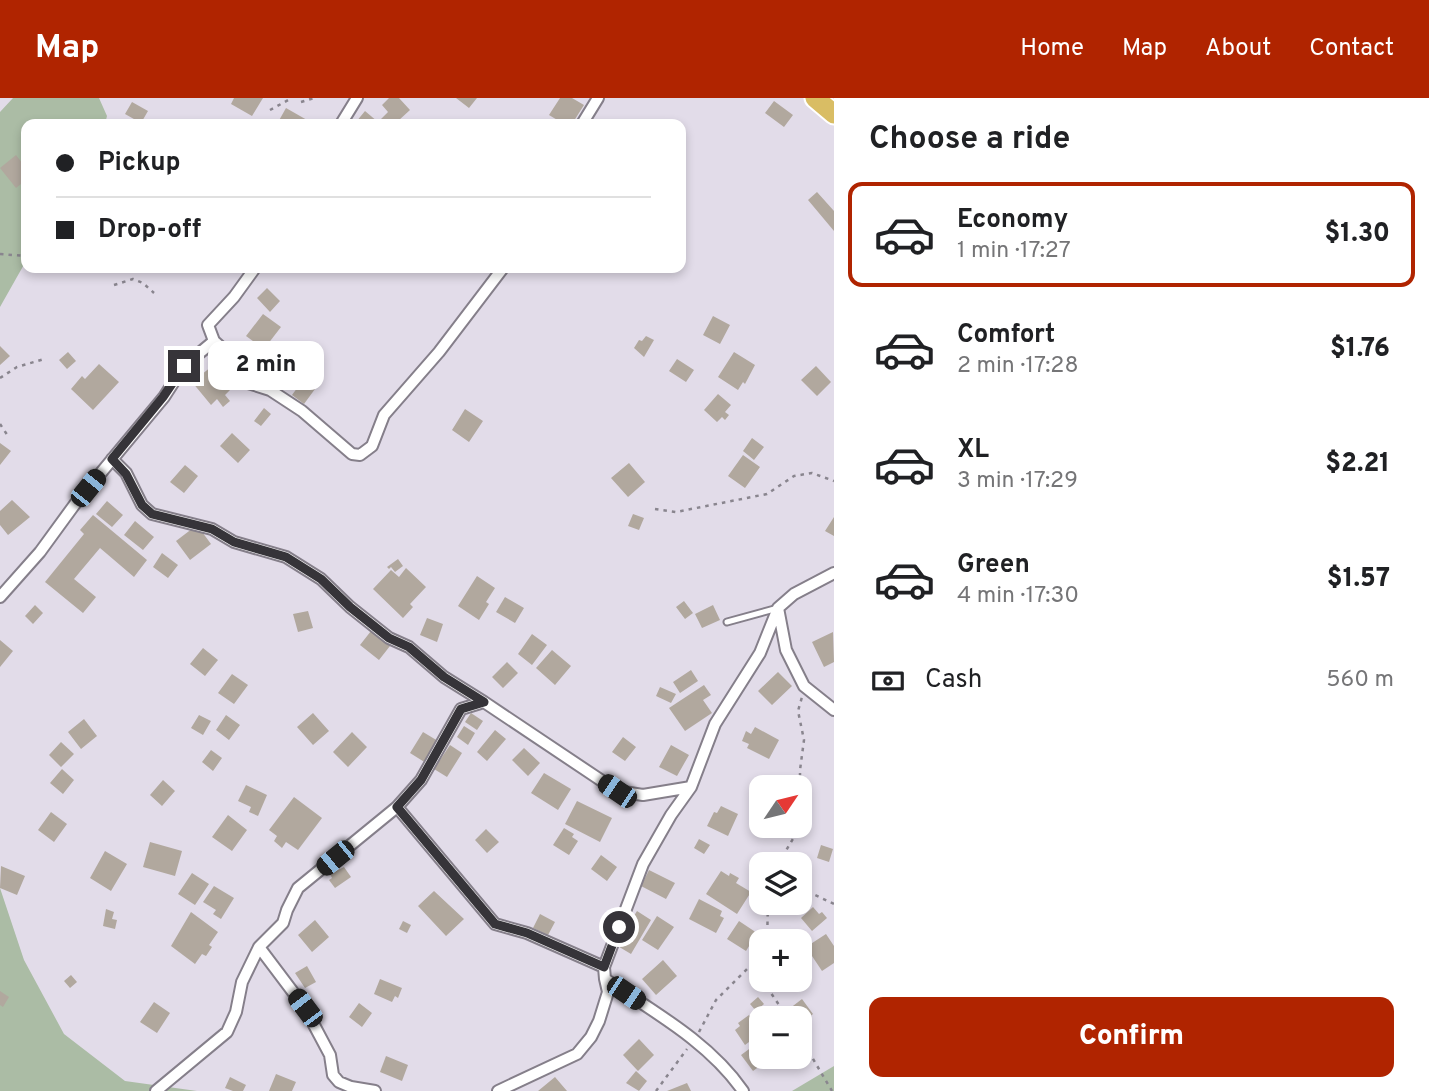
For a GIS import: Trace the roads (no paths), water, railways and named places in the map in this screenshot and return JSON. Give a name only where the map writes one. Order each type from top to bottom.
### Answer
[{"type":"highway","points":[[815,98],[834,114]]},
{"type":"street","points":[[344,119],[357,98]]},
{"type":"street","points":[[585,119],[597,98]]},
{"type":"street","points":[[251,273],[208,325],[214,341],[223,349],[218,363],[245,382],[270,390],[311,418],[352,454],[360,455],[372,446],[384,415],[439,352],[499,273]]},
{"type":"street","points":[[0,597],[40,552],[75,504],[163,397],[184,366],[214,341]]},
{"type":"street","points":[[112,459],[126,474],[142,505],[152,514],[212,529],[234,542],[286,557],[321,579],[350,607],[389,638],[409,647],[444,677],[617,791],[643,795],[691,787]]},
{"type":"street","points":[[498,1091],[577,1054],[591,1037],[608,992],[604,973],[643,864],[671,815],[691,787],[715,724],[760,653],[778,608],[794,594],[834,573]]},
{"type":"street","points":[[778,608],[786,650],[804,686],[834,710]]},
{"type":"street","points":[[156,1091],[227,1032],[236,1012],[242,982],[259,947],[284,923],[298,888],[397,807],[421,780],[461,709],[484,702]]},
{"type":"street","points":[[397,807],[495,924],[527,933],[604,973],[694,1040],[733,1077],[743,1091]]},
{"type":"street","points":[[259,947],[305,1008],[330,1055],[333,1075],[339,1082],[375,1091]]},
{"type":"lane","points":[[727,622],[778,608]]}]
